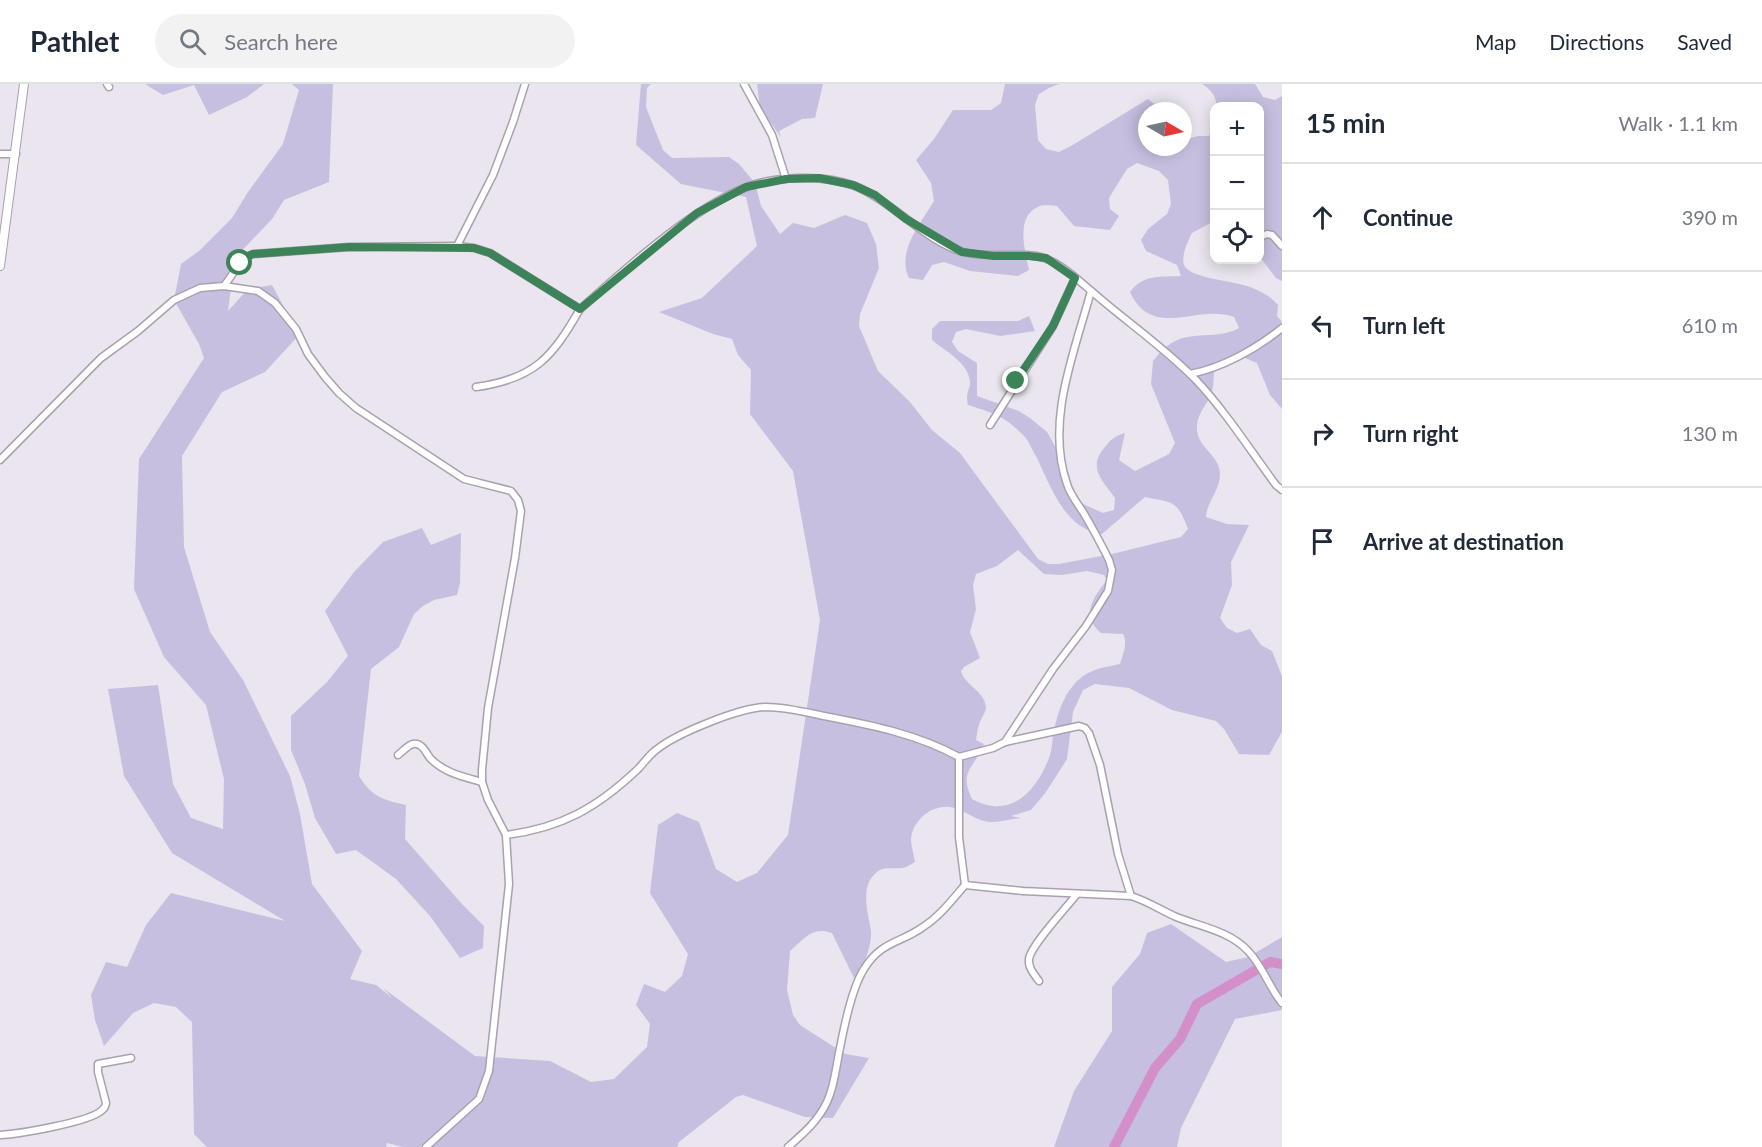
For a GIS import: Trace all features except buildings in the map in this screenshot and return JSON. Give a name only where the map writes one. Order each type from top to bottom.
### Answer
[{"type":"street","points":[[0,266],[24,84]]},
{"type":"street","points":[[457,246],[493,175],[525,84]]},
{"type":"street","points":[[744,84],[772,135],[786,179]]},
{"type":"street","points":[[0,154],[16,154]]},
{"type":"street","points":[[476,387],[502,383],[523,374],[547,358],[566,334],[580,309],[697,213],[746,187],[786,179],[819,178],[853,185],[875,195],[906,219],[962,252],[1046,258],[1075,278],[1190,374],[1222,410],[1282,490]]},
{"type":"street","points":[[1264,235],[1272,235],[1282,246]]},
{"type":"street","points":[[224,286],[244,258],[253,254],[349,247],[457,246],[490,253],[580,309]]},
{"type":"street","points":[[990,425],[1053,326],[1075,278]]},
{"type":"street","points":[[0,460],[101,358],[138,331],[174,300],[200,288],[224,286],[258,291],[274,303],[296,329],[308,354],[325,376],[356,408],[464,479],[512,491],[518,500],[521,511],[515,558],[488,708],[482,782],[488,800],[506,835],[509,884],[489,1071],[479,1099],[452,1126],[426,1147]]},
{"type":"street","points":[[1005,742],[1108,591],[1112,576],[1109,560],[1067,486],[1060,449],[1059,418],[1062,397],[1091,291]]},
{"type":"street","points":[[1190,374],[1231,360],[1270,338],[1282,328]]},
{"type":"street","points":[[1203,388],[1204,371]]},
{"type":"street","points":[[506,835],[533,832],[567,821],[586,810],[637,770],[656,750],[674,738],[717,718],[764,707],[797,711],[914,736],[959,757],[993,748],[1005,742],[1079,726],[1089,733],[1100,765],[1118,854],[1131,896]]},
{"type":"street","points":[[398,755],[411,744],[416,744],[421,746],[442,769],[482,782]]},
{"type":"street","points":[[789,1147],[816,1121],[828,1100],[852,999],[862,970],[874,955],[894,941],[922,928],[943,911],[965,885],[959,837],[959,757]]},
{"type":"street","points":[[965,885],[1023,891],[1131,896],[1148,902],[1199,926],[1218,930],[1233,938],[1260,964],[1282,1003]]},
{"type":"street","points":[[1039,981],[1029,967],[1029,957],[1035,946],[1077,894]]},
{"type":"street","points":[[0,1135],[45,1128],[102,1111],[106,1103],[98,1064],[131,1058]]},
{"type":"shaded area","points":[[145,84],[264,84],[247,97],[209,115],[194,85],[163,95]]},
{"type":"shaded area","points":[[292,84],[333,84],[329,182],[284,200],[272,219],[235,258],[228,311],[248,289],[272,285],[299,335],[265,372],[222,392],[182,456],[184,547],[210,632],[243,680],[290,776],[300,814],[312,884],[362,951],[350,979],[376,985],[392,998],[383,988],[475,1056],[550,1061],[591,1082],[614,1079],[647,1047],[650,1024],[636,1005],[644,984],[665,992],[682,976],[688,954],[650,893],[658,825],[677,813],[699,822],[716,869],[737,882],[757,873],[788,835],[820,620],[793,471],[750,414],[751,370],[738,355],[732,339],[713,334],[659,312],[702,298],[757,246],[746,197],[681,184],[636,145],[641,84],[651,84],[647,88],[646,107],[663,150],[672,158],[729,157],[739,164],[755,183],[761,206],[780,234],[793,223],[814,228],[845,215],[867,223],[876,244],[879,268],[860,314],[859,326],[878,371],[910,402],[932,430],[960,453],[1038,559],[1048,564],[1112,554],[1181,537],[1188,529],[1181,513],[1173,504],[1145,497],[1102,534],[1089,531],[1078,524],[1060,504],[1024,436],[998,416],[968,405],[969,375],[961,363],[932,340],[932,329],[940,321],[1018,321],[1029,316],[1035,331],[1000,336],[966,329],[956,332],[952,342],[958,351],[977,363],[977,396],[1019,411],[1047,432],[1061,457],[1067,486],[1083,504],[1103,513],[1114,510],[1115,498],[1101,479],[1097,467],[1100,454],[1109,442],[1125,433],[1119,460],[1135,471],[1169,454],[1175,443],[1151,384],[1153,361],[1165,348],[1178,340],[1186,337],[1223,334],[1239,328],[1234,317],[1220,314],[1177,318],[1151,315],[1140,307],[1130,292],[1147,279],[1181,276],[1177,265],[1146,251],[1141,240],[1148,229],[1167,214],[1171,204],[1168,180],[1159,171],[1137,163],[1127,169],[1109,198],[1110,209],[1119,216],[1110,230],[1074,226],[1057,206],[1040,206],[1026,218],[1024,226],[1024,244],[1029,270],[1018,276],[970,271],[944,262],[932,265],[923,280],[909,278],[906,268],[908,248],[917,228],[934,201],[931,183],[916,160],[934,139],[953,110],[991,110],[1001,103],[1005,84],[1059,84],[1039,94],[1035,105],[1038,140],[1046,149],[1059,152],[1138,105],[1138,156],[1192,156],[1192,138],[1210,134],[1210,223],[1192,233],[1184,253],[1184,265],[1195,274],[1243,285],[1265,294],[1278,305],[1277,316],[1282,322],[1282,409],[1270,395],[1257,363],[1235,354],[1214,364],[1212,392],[1199,416],[1197,425],[1200,440],[1216,461],[1220,474],[1218,486],[1206,517],[1227,524],[1249,525],[1231,562],[1232,585],[1220,618],[1227,628],[1237,633],[1250,629],[1261,645],[1272,651],[1282,676],[1282,732],[1269,755],[1239,754],[1224,729],[1216,721],[1172,710],[1129,688],[1095,684],[1083,690],[1073,712],[1067,759],[1046,792],[1031,810],[1011,816],[1021,818],[988,822],[950,807],[936,808],[924,815],[912,832],[911,845],[915,862],[903,868],[880,870],[869,882],[866,898],[871,931],[870,943],[867,956],[858,974],[854,978],[832,933],[819,931],[809,934],[790,951],[787,990],[793,1015],[800,1025],[845,1054],[869,1058],[833,1118],[805,1117],[743,1095],[736,1097],[679,1142],[677,1147],[403,1147],[387,1143],[386,1147],[207,1147],[194,1134],[192,1022],[176,1007],[154,1003],[133,1013],[104,1046],[95,1020],[91,995],[106,962],[127,967],[146,925],[171,893],[285,921],[172,853],[124,776],[108,689],[158,685],[173,784],[191,818],[223,829],[224,779],[206,705],[164,657],[134,589],[139,459],[204,358],[199,344],[174,300],[181,264],[199,251],[232,218],[283,144],[299,90]],"holes":[[[1018,550],[1044,574],[1062,575],[1087,571],[1104,575],[1107,580],[1093,600],[1091,620],[1101,633],[1123,634],[1124,652],[1120,664],[1088,673],[1069,691],[1058,716],[1049,758],[1037,782],[1029,791],[1010,804],[986,805],[972,799],[967,782],[969,770],[984,744],[976,740],[977,731],[985,712],[985,701],[966,681],[961,671],[980,658],[970,632],[976,609],[973,585],[976,574],[997,566]]]},
{"type":"shaded area","points":[[757,84],[823,84],[815,118],[802,119],[779,131],[781,137],[760,108]]},
{"type":"shaded area","points":[[1202,84],[1255,84],[1263,97],[1275,100],[1282,96],[1282,281],[1276,278],[1264,262],[1264,102],[1215,102],[1208,88]]},
{"type":"shaded area","points":[[422,528],[431,545],[461,533],[460,583],[457,595],[434,600],[423,606],[414,614],[399,647],[371,669],[359,776],[373,793],[406,805],[405,839],[484,926],[483,948],[460,958],[430,916],[396,879],[356,850],[336,854],[315,818],[305,784],[291,750],[291,716],[327,682],[348,656],[325,611],[354,572],[383,542]]},
{"type":"shaded area","points":[[1171,924],[1226,962],[1248,957],[1282,937],[1282,1010],[1235,1019],[1181,1128],[1177,1147],[1054,1147],[1074,1091],[1112,1031],[1112,987],[1140,954],[1147,933]]},
{"type":"waterway","points":[[1114,1147],[1155,1068],[1180,1039],[1197,1004],[1270,962],[1282,964]]},
{"type":"route","points":[[240,263],[244,258],[253,254],[349,247],[457,246],[474,248],[490,253],[580,309],[697,213],[720,200],[746,187],[786,179],[819,178],[853,185],[875,195],[906,219],[962,252],[1046,258],[1075,278],[1053,326],[1016,381]]}]
